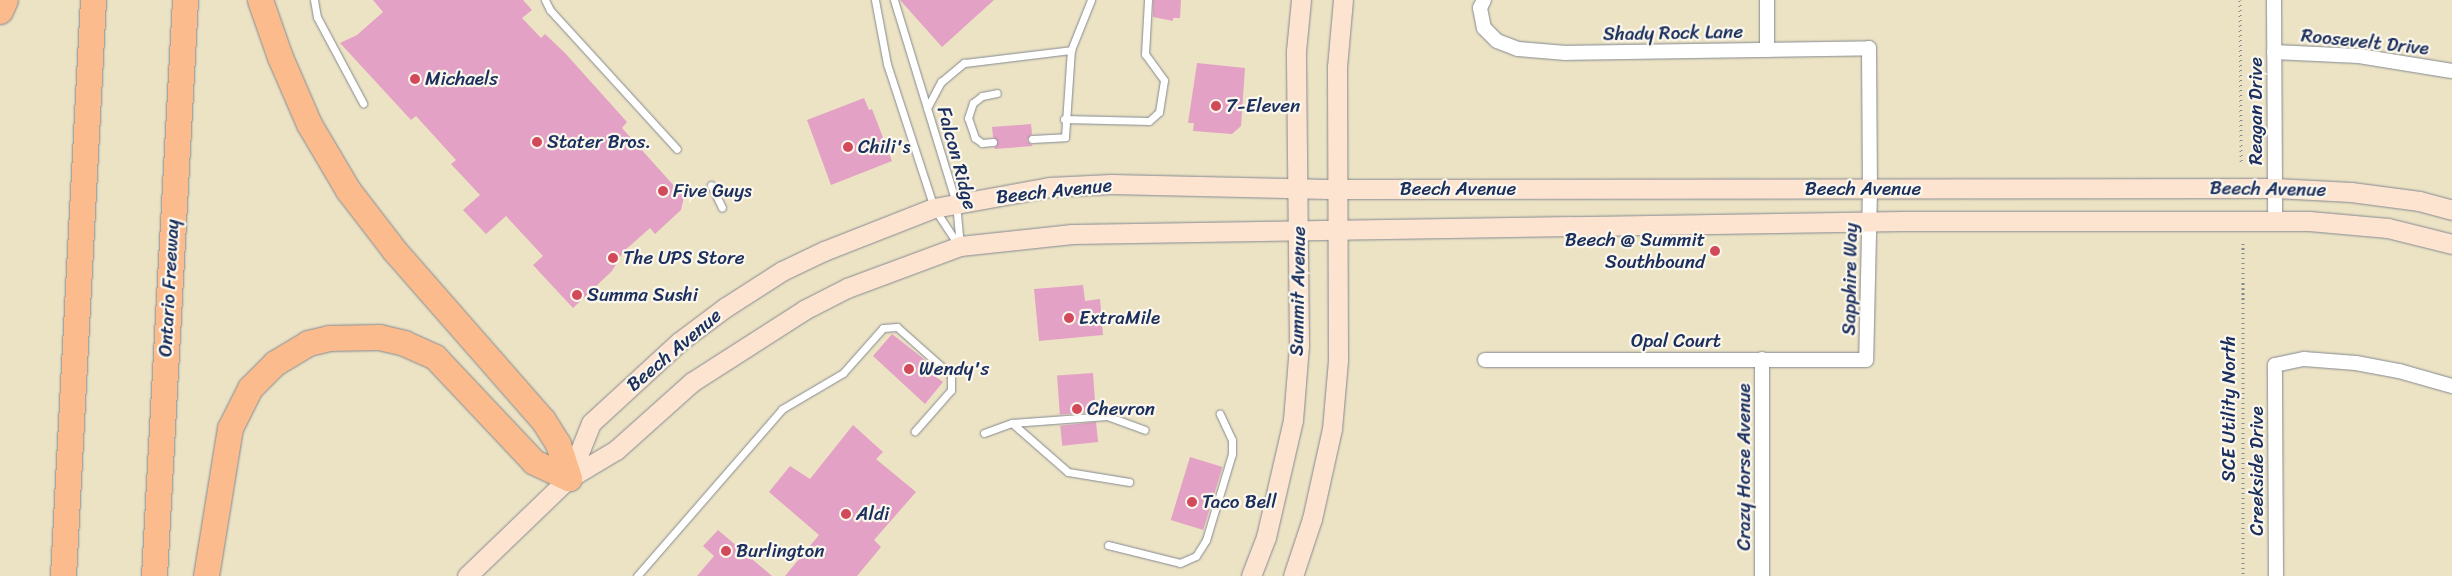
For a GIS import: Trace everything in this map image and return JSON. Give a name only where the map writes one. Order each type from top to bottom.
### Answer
[{"type":"highway","points":[[0,11],[5,0]]},
{"type":"highway","points":[[63,576],[93,0]]},
{"type":"highway","name":"Ontario Freeway","points":[[154,576],[185,0]]},
{"type":"highway","points":[[260,0],[280,57],[309,124],[348,190],[394,250],[543,420],[558,444],[569,478]]},
{"type":"highway","points":[[206,576],[220,472],[230,428],[250,388],[275,363],[308,343],[329,338],[379,337],[404,343],[435,357],[534,462],[569,478]]},
{"type":"main road","name":"Summit Avenue","points":[[1252,576],[1266,537],[1293,420],[1299,346],[1296,50],[1302,0]]},
{"type":"main road","points":[[1293,576],[1312,519],[1332,429],[1338,360],[1340,189],[1337,67],[1343,0]]},
{"type":"main road","name":"Beech Avenue","points":[[569,478],[591,423],[679,342],[726,307],[782,271],[824,251],[934,208],[956,202],[1050,188],[1111,184],[1340,189],[1870,190],[2275,188],[2351,192],[2419,201],[2452,210]]},
{"type":"main road","name":"Beech Avenue","points":[[467,576],[569,478],[616,450],[692,382],[770,330],[847,288],[960,246],[1072,234],[1870,223],[2275,221],[2388,228],[2452,244]]},
{"type":"street","name":"Shady Rock Lane","points":[[1484,0],[1480,8],[1484,28],[1497,41],[1518,49],[1566,53],[1870,48]]},
{"type":"street","points":[[1766,0],[1767,50]]},
{"type":"street","name":"Reagan Drive","points":[[2274,0],[2275,221]]},
{"type":"street","name":"Sapphire Way","points":[[1866,360],[1870,223],[1870,48]]},
{"type":"street","name":"Roosevelt Drive","points":[[2274,52],[2359,56],[2452,71]]},
{"type":"street","name":"Crazy Horse Avenue","points":[[1762,359],[1762,576]]},
{"type":"street","name":"Creekside Drive","points":[[2276,576],[2276,365],[2304,359],[2356,363],[2399,371],[2452,386]]},
{"type":"street","name":"Opal Court","points":[[1485,360],[1866,360]]},
{"type":"lane","points":[[314,0],[317,18],[363,103]]},
{"type":"lane","points":[[545,0],[550,10],[677,149]]},
{"type":"lane","name":"Falcon Ridge","points":[[875,0],[887,64],[934,208],[960,246]]},
{"type":"lane","name":"Falcon Ridge","points":[[894,0],[956,202],[960,246]]},
{"type":"lane","points":[[1032,139],[1065,137],[1064,118],[1071,50],[1091,0]]},
{"type":"lane","points":[[1064,118],[1149,121],[1159,112],[1164,80],[1145,54],[1148,0]]},
{"type":"lane","points":[[926,108],[941,82],[964,63],[1071,50]]},
{"type":"lane","points":[[993,142],[982,143],[975,138],[968,118],[973,103],[982,96],[996,93]]},
{"type":"lane","points":[[711,185],[722,208]]},
{"type":"lane","points":[[637,576],[782,409],[843,373],[883,328],[897,327],[951,375],[951,390],[915,431]]},
{"type":"lane","points":[[1108,545],[1180,563],[1196,556],[1206,540],[1232,454],[1232,440],[1220,414]]},
{"type":"lane","points":[[984,432],[1012,424],[1107,416],[1145,430]]},
{"type":"lane","points":[[1012,424],[1068,472],[1129,482]]},
{"type":"path","points":[[2240,0],[2241,163]]},
{"type":"path","name":"SCE Utility North","points":[[2243,243],[2243,576]]},
{"type":"building","points":[[373,0],[523,0],[532,10],[522,18],[541,38],[545,34],[565,53],[627,122],[622,128],[684,197],[681,210],[655,234],[650,228],[623,252],[612,271],[573,308],[533,265],[543,256],[506,216],[486,234],[463,210],[480,195],[451,164],[456,160],[416,116],[411,120],[340,43],[357,35],[383,12]]},
{"type":"building","points":[[900,0],[994,0],[942,47]]},
{"type":"building","points":[[1153,0],[1181,0],[1180,18],[1173,18],[1173,21],[1153,17]]},
{"type":"building","name":"7-Eleven","points":[[1197,63],[1245,68],[1241,126],[1232,134],[1193,131],[1194,123],[1188,123]]},
{"type":"building","points":[[864,98],[869,110],[872,109],[892,161],[831,185],[807,120]]},
{"type":"building","points":[[1031,124],[1032,134],[1027,140],[1033,146],[994,149],[998,142],[993,137],[992,127]]},
{"type":"building","name":"ExtraMile","points":[[1083,285],[1085,301],[1100,299],[1103,335],[1039,341],[1034,289]]},
{"type":"building","name":"Wendy's","points":[[892,334],[934,367],[929,372],[943,382],[925,404],[873,356]]},
{"type":"building","points":[[1093,373],[1096,412],[1060,414],[1057,376]]},
{"type":"building","points":[[1096,422],[1098,442],[1062,446],[1060,426]]},
{"type":"building","name":"Aldi","points":[[853,425],[883,452],[876,459],[916,492],[874,540],[881,547],[857,576],[785,576],[819,535],[769,492],[790,466],[810,479]]},
{"type":"building","name":"Taco Bell","points":[[1190,457],[1223,467],[1203,530],[1171,520]]},
{"type":"building","name":"Burlington","points":[[718,530],[772,576],[697,576],[714,556],[703,546]]},
{"type":"place","name":"Michaels","points":[[415,79]]},
{"type":"place","name":"7-Eleven","points":[[1216,106]]},
{"type":"place","name":"Stater Bros.","points":[[537,142]]},
{"type":"place","name":"Chili's","points":[[848,147]]},
{"type":"place","name":"Five Guys","points":[[663,191]]},
{"type":"place","name":"Beech @ Summit Southbound","points":[[1715,251]]},
{"type":"place","name":"The UPS Store","points":[[613,258]]},
{"type":"place","name":"Summa Sushi","points":[[577,295]]},
{"type":"place","name":"ExtraMile","points":[[1069,318]]},
{"type":"place","name":"Wendy's","points":[[909,369]]},
{"type":"place","name":"Chevron","points":[[1077,409]]},
{"type":"place","name":"Taco Bell","points":[[1192,502]]},
{"type":"place","name":"Aldi","points":[[846,514]]},
{"type":"place","name":"Burlington","points":[[726,551]]}]
